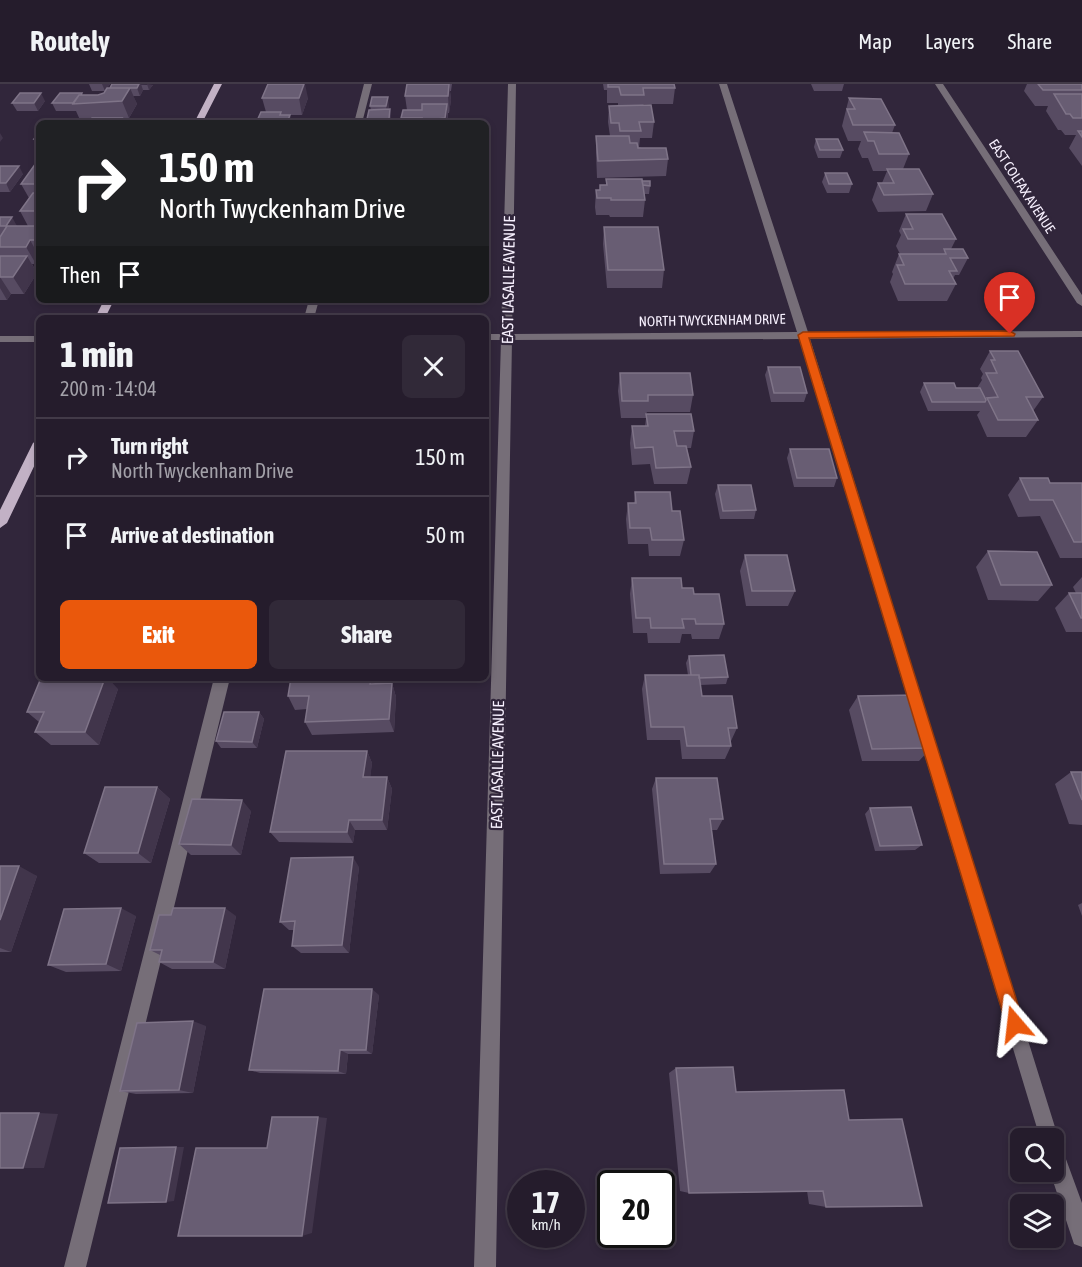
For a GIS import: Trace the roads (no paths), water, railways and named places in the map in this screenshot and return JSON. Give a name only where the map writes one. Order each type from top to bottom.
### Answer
[{"type":"main road","points":[[200,120],[218,84]]},
{"type":"main road","points":[[0,523],[36,448]]},
{"type":"street","points":[[359,120],[368,84]]},
{"type":"street","name":"EAST LASALLE AVENUE","points":[[485,1267],[512,84]]},
{"type":"street","points":[[723,84],[803,335],[1047,1128]]},
{"type":"street","name":"EAST COLFAX AVENUE","points":[[939,84],[1082,303]]},
{"type":"street","name":"NORTH TWYCKENHAM DRIVE","points":[[489,337],[1082,334]]},
{"type":"street","points":[[0,339],[36,339]]},
{"type":"street","points":[[75,1267],[221,681]]},
{"type":"street","points":[[1064,1181],[1082,1236]]}]
